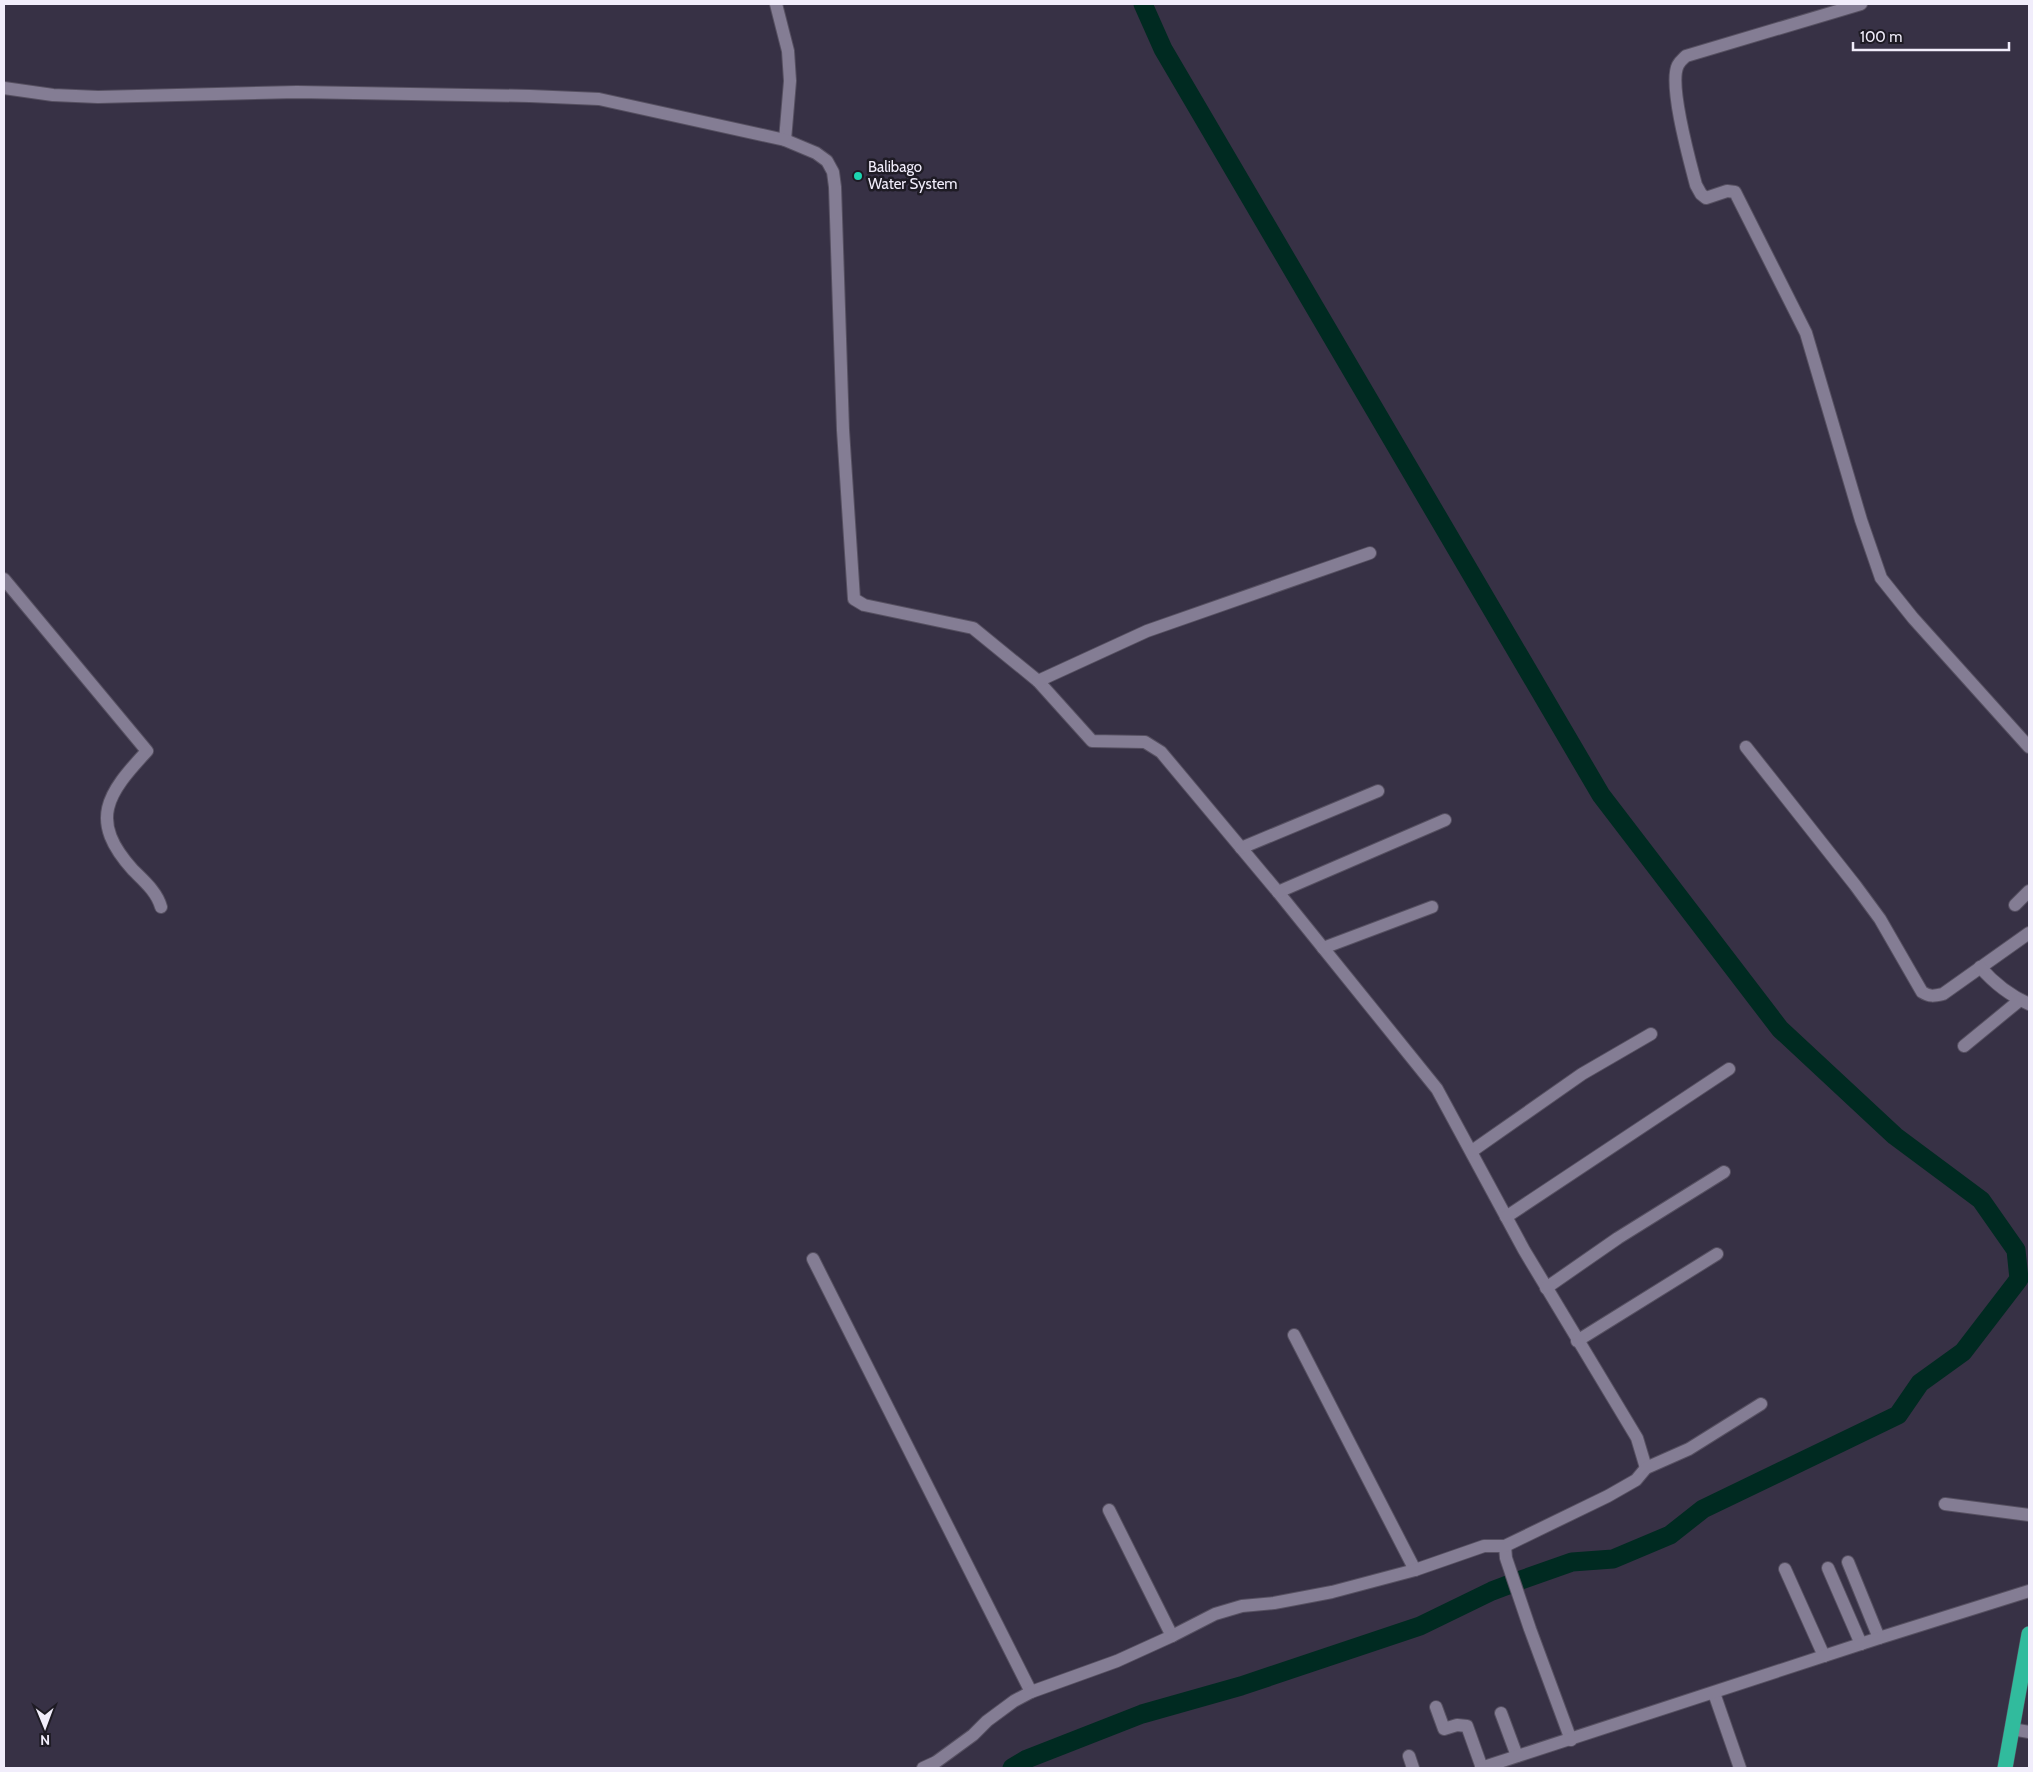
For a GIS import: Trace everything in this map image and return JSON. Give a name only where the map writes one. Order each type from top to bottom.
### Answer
[{"type":"highway","points":[[2005,1768],[2029,1634]]},
{"type":"street","points":[[776,4],[788,50],[790,81],[785,140]]},
{"type":"street","points":[[1861,4],[1686,56],[1676,69],[1681,123],[1696,185],[1701,194],[1706,198],[1727,191],[1735,192],[1806,333],[1861,520],[1882,578],[1913,618],[2029,747]]},
{"type":"street","points":[[4,88],[53,95],[98,97],[297,92],[530,96],[599,100],[785,140],[816,153],[827,161],[833,172],[835,187],[843,430],[854,599],[864,605],[974,628],[1038,681],[1092,742],[1145,742],[1155,747],[1278,892],[1433,1083],[1546,1288],[1637,1438],[1646,1468]]},
{"type":"street","points":[[1038,681],[1147,631],[1370,553]]},
{"type":"street","points":[[4,578],[147,750],[131,768],[110,801],[106,811],[106,822],[109,835],[130,866],[154,892],[161,907]]},
{"type":"street","points":[[1746,747],[1880,919],[1922,992],[1928,996],[1943,994],[2029,934]]},
{"type":"street","points":[[1241,848],[1378,791]]},
{"type":"street","points":[[1278,892],[1445,820]]},
{"type":"street","points":[[2015,905],[2029,891]]},
{"type":"street","points":[[1323,948],[1432,907]]},
{"type":"street","points":[[1964,1046],[2025,1002],[1989,977],[1980,967]]},
{"type":"street","points":[[1472,1151],[1582,1074],[1650,1034]]},
{"type":"street","points":[[1506,1217],[1729,1069]]},
{"type":"street","points":[[1546,1288],[1625,1234],[1724,1172]]},
{"type":"street","points":[[1578,1341],[1717,1254]]},
{"type":"street","points":[[813,1259],[1031,1692]]},
{"type":"street","points":[[1294,1335],[1415,1570]]},
{"type":"street","points":[[923,1768],[936,1762],[1004,1708],[1031,1692],[1117,1661],[1215,1614],[1242,1606],[1294,1600],[1415,1570],[1484,1546],[1505,1546],[1608,1496],[1636,1480],[1646,1468],[1689,1449],[1761,1404]]},
{"type":"street","points":[[1945,1504],[2029,1515]]},
{"type":"street","points":[[1109,1510],[1172,1636]]},
{"type":"street","points":[[1505,1546],[1512,1576],[1571,1740]]},
{"type":"street","points":[[1848,1562],[1879,1638]]},
{"type":"street","points":[[1828,1568],[1861,1644]]},
{"type":"street","points":[[1785,1569],[1824,1656]]},
{"type":"street","points":[[1436,1707],[1444,1729],[1457,1725],[1466,1726],[1487,1767],[1879,1638],[2029,1591]]},
{"type":"street","points":[[1714,1693],[1740,1768]]},
{"type":"street","points":[[1501,1713],[1517,1756]]},
{"type":"street","points":[[2012,1729],[2029,1732]]},
{"type":"street","points":[[1409,1756],[1413,1768]]},
{"type":"waterway","points":[[1012,1768],[1027,1759],[1142,1714],[1241,1686],[1420,1626],[1492,1591],[1521,1580],[1572,1562],[1613,1559],[1670,1535],[1703,1509],[1898,1415],[1920,1383],[1963,1352],[2019,1279],[2016,1250],[1981,1200],[1895,1136],[1780,1029],[1601,795],[1163,49],[1143,4]]},
{"type":"place","name":"Balibago Water System","points":[[858,176]]}]
